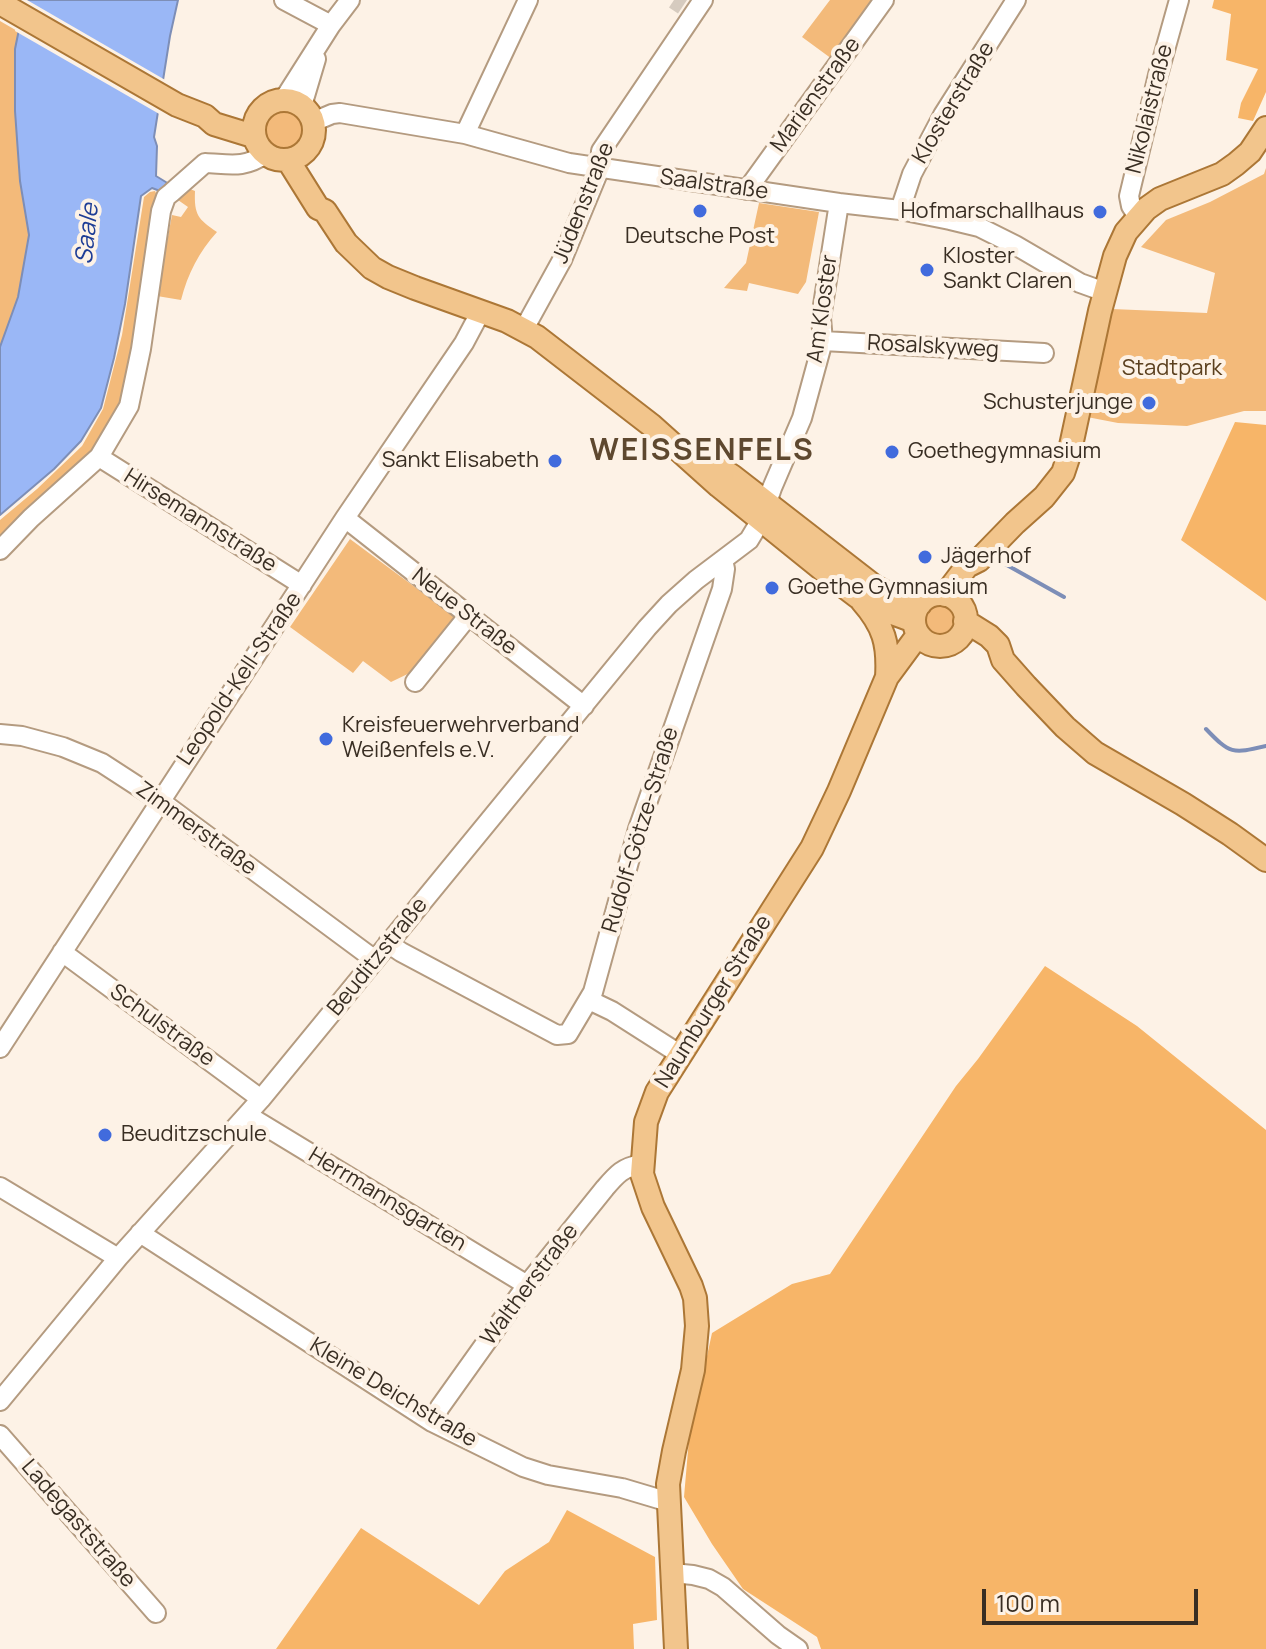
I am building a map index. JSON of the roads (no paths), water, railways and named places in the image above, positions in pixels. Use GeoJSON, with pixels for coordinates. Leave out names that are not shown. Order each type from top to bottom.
{"type":"FeatureCollection","features":[{"type":"Feature","properties":{"kind":"main road"},"geometry":{"type":"LineString","coordinates":[[0,3],[177,105],[205,116],[215,113],[258,135],[276,160],[297,155],[313,137],[300,109],[268,104],[258,135]]}},
{"type":"Feature","properties":{"kind":"main road"},"geometry":{"type":"LineString","coordinates":[[858,597],[921,626],[946,645],[979,560],[1044,497],[1063,473],[1105,292],[1118,247],[1126,232],[1138,217],[1160,199],[1229,169],[1250,152],[1266,128]]}},
{"type":"Feature","properties":{"kind":"main road"},"geometry":{"type":"LineString","coordinates":[[297,155],[318,208],[325,211],[346,243],[372,268],[537,337],[651,425],[711,479],[875,587],[902,601],[921,626]]}},
{"type":"Feature","properties":{"kind":"main road"},"geometry":{"type":"LineString","coordinates":[[764,512],[858,597],[881,626],[888,650],[887,677]]}},
{"type":"Feature","properties":{"kind":"main road"},"geometry":{"type":"LineString","coordinates":[[877,699],[900,674],[932,596],[957,615],[974,644],[1003,660],[1047,709],[1095,753],[1195,811],[1266,860]]}},
{"type":"Feature","properties":{"kind":"main road","name":"Naumburger Straße"},"geometry":{"type":"LineString","coordinates":[[676,1649],[669,1502],[671,1466],[693,1370],[696,1311],[687,1273],[647,1193],[642,1174],[646,1122],[657,1092],[817,838],[887,677],[921,626]]}},
{"type":"Feature","properties":{"kind":"street"},"geometry":{"type":"LineString","coordinates":[[284,0],[331,25]]}},
{"type":"Feature","properties":{"kind":"street"},"geometry":{"type":"LineString","coordinates":[[300,109],[318,47],[350,0]]}},
{"type":"Feature","properties":{"kind":"street"},"geometry":{"type":"LineString","coordinates":[[465,134],[528,0]]}},
{"type":"Feature","properties":{"kind":"street","name":"Marienstraße"},"geometry":{"type":"LineString","coordinates":[[747,190],[884,0]]}},
{"type":"Feature","properties":{"kind":"street","name":"Klosterstraße"},"geometry":{"type":"LineString","coordinates":[[900,210],[912,174],[943,115],[1016,0]]}},
{"type":"Feature","properties":{"kind":"street","name":"Nikolaistraße"},"geometry":{"type":"LineString","coordinates":[[1138,217],[1129,196],[1179,0]]}},
{"type":"Feature","properties":{"kind":"street","name":"Jüdenstraße"},"geometry":{"type":"LineString","coordinates":[[524,329],[562,260],[600,168],[601,151],[693,6]]}},
{"type":"Feature","properties":{"kind":"street","name":"Saalstraße"},"geometry":{"type":"LineString","coordinates":[[300,109],[465,134],[569,163],[900,210],[979,227],[1080,283],[1105,292]]}},
{"type":"Feature","properties":{"kind":"street"},"geometry":{"type":"LineString","coordinates":[[0,550],[99,457],[129,406],[141,349],[161,211],[166,197],[205,163],[241,165],[253,162],[258,135]]}},
{"type":"Feature","properties":{"kind":"street","name":"Am Kloster"},"geometry":{"type":"LineString","coordinates":[[764,512],[802,418],[828,341],[821,318],[839,203]]}},
{"type":"Feature","properties":{"kind":"street","name":"Leopold-Kell-Straße"},"geometry":{"type":"LineString","coordinates":[[0,1048],[159,800],[464,343],[481,311]]}},
{"type":"Feature","properties":{"kind":"street","name":"Rosalskyweg"},"geometry":{"type":"LineString","coordinates":[[828,341],[1044,353]]}},
{"type":"Feature","properties":{"kind":"street","name":"Hirsemannstraße"},"geometry":{"type":"LineString","coordinates":[[99,457],[302,585]]}},
{"type":"Feature","properties":{"kind":"street","name":"Beuditzstraße"},"geometry":{"type":"LineString","coordinates":[[0,1401],[118,1258],[261,1099],[647,628],[669,604],[749,540],[764,512]]}},
{"type":"Feature","properties":{"kind":"street","name":"Neue Straße"},"geometry":{"type":"LineString","coordinates":[[345,518],[584,706]]}},
{"type":"Feature","properties":{"kind":"street","name":"Rudolf-Götze-Straße"},"geometry":{"type":"LineString","coordinates":[[589,1000],[638,829],[722,589],[723,560]]}},
{"type":"Feature","properties":{"kind":"street"},"geometry":{"type":"LineString","coordinates":[[415,682],[469,615]]}},
{"type":"Feature","properties":{"kind":"street","name":"Zimmerstraße"},"geometry":{"type":"LineString","coordinates":[[0,734],[22,736],[63,747],[102,763],[159,800],[375,960]]}},
{"type":"Feature","properties":{"kind":"street"},"geometry":{"type":"LineString","coordinates":[[388,943],[557,1035],[568,1034],[589,1000],[681,1055]]}},
{"type":"Feature","properties":{"kind":"street","name":"Schulstraße"},"geometry":{"type":"LineString","coordinates":[[62,952],[261,1099]]}},
{"type":"Feature","properties":{"kind":"street","name":"Herrmannsgarten"},"geometry":{"type":"LineString","coordinates":[[247,1115],[527,1285]]}},
{"type":"Feature","properties":{"kind":"street","name":"Waltherstraße"},"geometry":{"type":"LineString","coordinates":[[432,1422],[527,1285],[613,1179],[628,1166],[642,1164]]}},
{"type":"Feature","properties":{"kind":"street"},"geometry":{"type":"LineString","coordinates":[[0,1187],[118,1258]]}},
{"type":"Feature","properties":{"kind":"street","name":"Kleine Deichstraße"},"geometry":{"type":"LineString","coordinates":[[140,1233],[432,1422],[523,1467],[548,1475],[622,1488],[669,1502]]}},
{"type":"Feature","properties":{"kind":"street","name":"Ladegaststraße"},"geometry":{"type":"LineString","coordinates":[[0,1435],[156,1613]]}},
{"type":"Feature","properties":{"kind":"street"},"geometry":{"type":"LineString","coordinates":[[672,1573],[693,1575],[716,1583],[798,1649]]}},
{"type":"Feature","properties":{"kind":"water","name":"Saale"},"geometry":{"type":"Polygon","coordinates":[[[25,0],[178,0],[154,137],[157,146],[156,176],[169,184],[160,191],[152,188],[141,196],[125,304],[101,408],[81,441],[54,469],[0,515],[0,347],[18,297],[29,235],[20,181],[15,111],[15,49],[25,0]]]}},
{"type":"Feature","properties":{"kind":"waterway"},"geometry":{"type":"LineString","coordinates":[[1005,564],[1064,597]]}},
{"type":"Feature","properties":{"kind":"waterway"},"geometry":{"type":"LineString","coordinates":[[1206,729],[1232,750],[1266,746]]}},
{"type":"Feature","properties":{"kind":"tunnel"},"geometry":{"type":"LineString","coordinates":[[674,0],[683,6]]}},
{"type":"Feature","properties":{"kind":"place","name":"Deutsche Post"},"geometry":{"type":"Point","coordinates":[700,211]}},
{"type":"Feature","properties":{"kind":"place","name":"Hofmarschallhaus"},"geometry":{"type":"Point","coordinates":[1100,212]}},
{"type":"Feature","properties":{"kind":"place","name":"Kloster Sankt Claren"},"geometry":{"type":"Point","coordinates":[927,270]}},
{"type":"Feature","properties":{"kind":"place","name":"Schusterjunge"},"geometry":{"type":"Point","coordinates":[1149,403]}},
{"type":"Feature","properties":{"kind":"place","name":"Goethegymnasium"},"geometry":{"type":"Point","coordinates":[892,452]}},
{"type":"Feature","properties":{"kind":"place","name":"Sankt Elisabeth"},"geometry":{"type":"Point","coordinates":[555,461]}},
{"type":"Feature","properties":{"kind":"place","name":"Jägerhof"},"geometry":{"type":"Point","coordinates":[925,557]}},
{"type":"Feature","properties":{"kind":"place","name":"Goethe Gymnasium"},"geometry":{"type":"Point","coordinates":[772,588]}},
{"type":"Feature","properties":{"kind":"place","name":"Kreisfeuerwehrverband Weißenfels e.V."},"geometry":{"type":"Point","coordinates":[326,739]}},
{"type":"Feature","properties":{"kind":"place","name":"Beuditzschule"},"geometry":{"type":"Point","coordinates":[105,1135]}},
{"type":"Feature","properties":{"kind":"district","name":"WEISSENFELS"},"geometry":{"type":"Point","coordinates":[702,452]}},
{"type":"Feature","properties":{"kind":"park label","name":"Stadtpark"},"geometry":{"type":"Point","coordinates":[1172,369]}}]}
